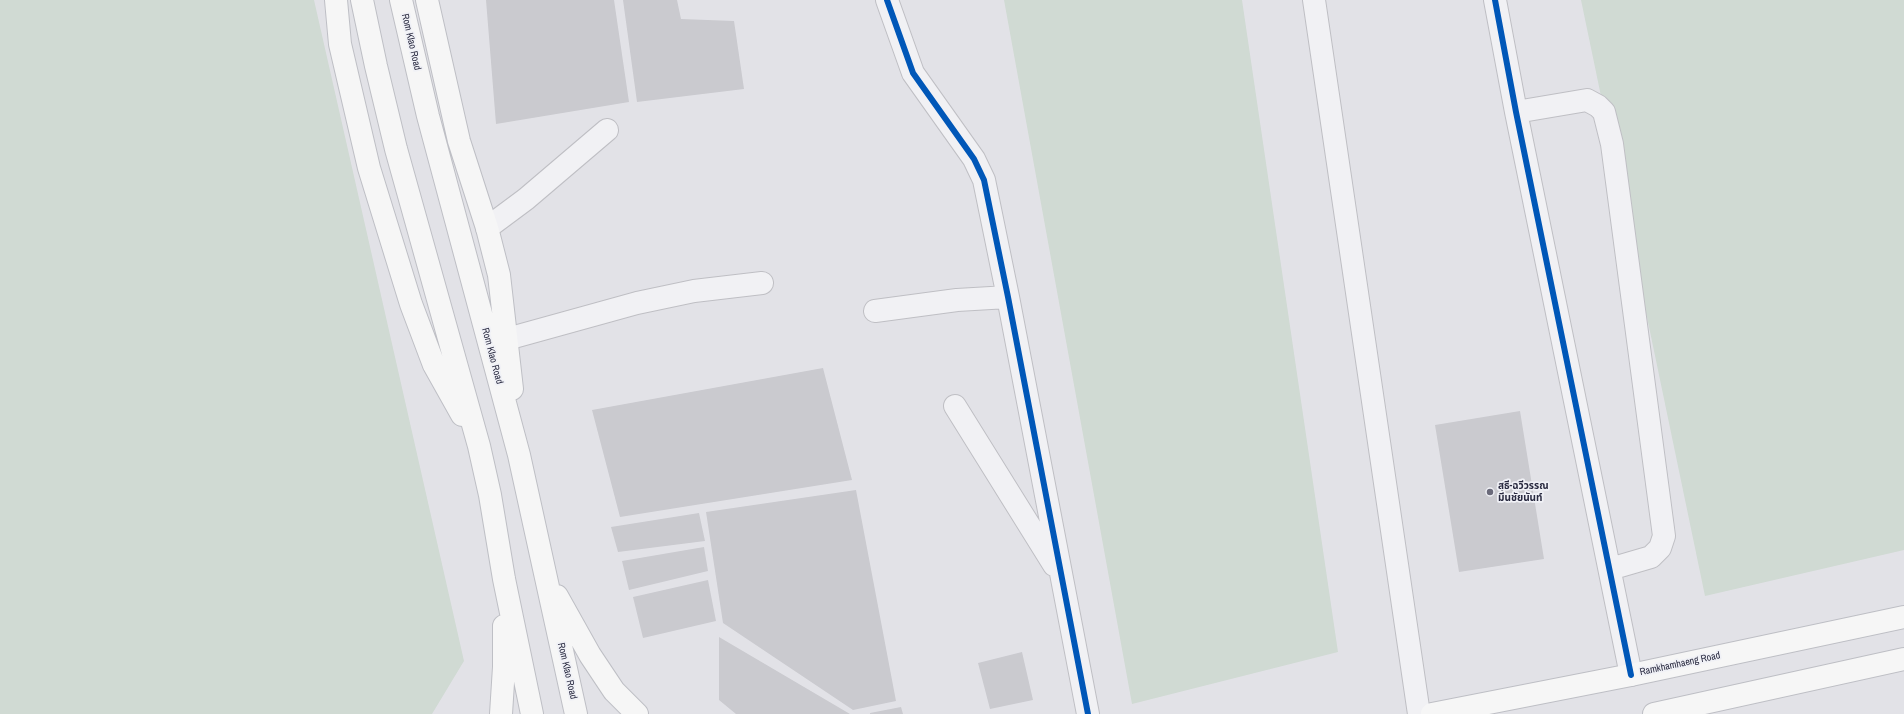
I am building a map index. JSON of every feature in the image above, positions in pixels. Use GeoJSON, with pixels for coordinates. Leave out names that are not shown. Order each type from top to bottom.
{"type":"FeatureCollection","features":[{"type":"Feature","properties":{"kind":"main road"},"geometry":{"type":"LineString","coordinates":[[336,0],[340,44],[370,168],[411,304],[434,365],[479,446]]}},
{"type":"Feature","properties":{"kind":"main road"},"geometry":{"type":"LineString","coordinates":[[362,0],[396,149],[479,446],[490,495],[504,579],[532,714]]}},
{"type":"Feature","properties":{"kind":"main road","name":"Rom Klao Road"},"geometry":{"type":"LineString","coordinates":[[401,0],[428,116],[518,455],[576,714]]}},
{"type":"Feature","properties":{"kind":"main road"},"geometry":{"type":"LineString","coordinates":[[427,0],[460,140],[487,228],[499,275],[507,339],[518,455]]}},
{"type":"Feature","properties":{"kind":"main road"},"geometry":{"type":"LineString","coordinates":[[545,574],[590,655],[614,691],[637,714]]}},
{"type":"Feature","properties":{"kind":"main road"},"geometry":{"type":"LineString","coordinates":[[501,714],[504,667],[504,579]]}},
{"type":"Feature","properties":{"kind":"main road","name":"Ramkhamhaeng Road"},"geometry":{"type":"LineString","coordinates":[[1432,714],[1631,675],[1904,617]]}},
{"type":"Feature","properties":{"kind":"main road"},"geometry":{"type":"LineString","coordinates":[[1654,714],[1904,659]]}},
{"type":"Feature","properties":{"kind":"street"},"geometry":{"type":"LineString","coordinates":[[887,0],[913,73],[974,159],[984,180],[1088,714]]}},
{"type":"Feature","properties":{"kind":"street"},"geometry":{"type":"LineString","coordinates":[[1314,0],[1419,714]]}},
{"type":"Feature","properties":{"kind":"street"},"geometry":{"type":"LineString","coordinates":[[1495,0],[1516,112],[1631,675]]}},
{"type":"Feature","properties":{"kind":"street"},"geometry":{"type":"LineString","coordinates":[[1516,112],[1587,100],[1598,106],[1604,112],[1612,144],[1664,536],[1660,548],[1651,557],[1610,569]]}},
{"type":"Feature","properties":{"kind":"street"},"geometry":{"type":"LineString","coordinates":[[487,228],[526,199],[607,130]]}},
{"type":"Feature","properties":{"kind":"street"},"geometry":{"type":"LineString","coordinates":[[507,339],[637,303],[694,291],[762,283]]}},
{"type":"Feature","properties":{"kind":"street"},"geometry":{"type":"LineString","coordinates":[[875,311],[957,300],[1008,297]]}},
{"type":"Feature","properties":{"kind":"street"},"geometry":{"type":"LineString","coordinates":[[955,406],[1061,576]]}},
{"type":"Feature","properties":{"kind":"shaded area"},"geometry":{"type":"Polygon","coordinates":[[[0,0],[314,0],[464,661],[432,714],[0,714],[0,0]]]}},
{"type":"Feature","properties":{"kind":"shaded area"},"geometry":{"type":"Polygon","coordinates":[[[1004,0],[1242,0],[1338,652],[1132,704],[1004,0]]]}},
{"type":"Feature","properties":{"kind":"shaded area"},"geometry":{"type":"Polygon","coordinates":[[[1581,0],[1904,0],[1904,550],[1705,596],[1581,0]]]}},
{"type":"Feature","properties":{"kind":"building"},"geometry":{"type":"Polygon","coordinates":[[[486,0],[614,0],[629,102],[496,124],[486,0]]]}},
{"type":"Feature","properties":{"kind":"building"},"geometry":{"type":"Polygon","coordinates":[[[623,0],[677,0],[681,19],[734,21],[744,89],[637,102],[623,0]]]}},
{"type":"Feature","properties":{"kind":"building"},"geometry":{"type":"Polygon","coordinates":[[[823,368],[852,480],[620,517],[592,410],[823,368]]]}},
{"type":"Feature","properties":{"kind":"building","name":"สุธี-ฉวีวรรณ มีนชัยนันท์"},"geometry":{"type":"Polygon","coordinates":[[[1520,411],[1544,559],[1459,572],[1435,425],[1520,411]]]}},
{"type":"Feature","properties":{"kind":"building"},"geometry":{"type":"Polygon","coordinates":[[[856,490],[896,701],[853,710],[723,623],[706,512],[856,490]]]}},
{"type":"Feature","properties":{"kind":"building"},"geometry":{"type":"Polygon","coordinates":[[[699,513],[705,541],[618,552],[611,527],[699,513]]]}},
{"type":"Feature","properties":{"kind":"building"},"geometry":{"type":"Polygon","coordinates":[[[704,547],[708,571],[629,590],[622,561],[704,547]]]}},
{"type":"Feature","properties":{"kind":"building"},"geometry":{"type":"Polygon","coordinates":[[[708,580],[716,621],[643,638],[633,597],[708,580]]]}},
{"type":"Feature","properties":{"kind":"building"},"geometry":{"type":"Polygon","coordinates":[[[719,637],[850,714],[736,714],[719,700],[719,637]]]}},
{"type":"Feature","properties":{"kind":"building"},"geometry":{"type":"Polygon","coordinates":[[[1022,652],[1033,700],[990,709],[978,663],[1022,652]]]}},
{"type":"Feature","properties":{"kind":"building"},"geometry":{"type":"Polygon","coordinates":[[[901,707],[903,714],[870,714],[870,713],[901,707]]]}},
{"type":"Feature","properties":{"kind":"cycle path"},"geometry":{"type":"LineString","coordinates":[[887,0],[913,73],[974,159],[984,180],[1088,714]]}},
{"type":"Feature","properties":{"kind":"cycle path"},"geometry":{"type":"LineString","coordinates":[[1495,0],[1516,112],[1631,675]]}},
{"type":"Feature","properties":{"kind":"place","name":"สุธี-ฉวีวรรณ มีนชัยนันท์"},"geometry":{"type":"Point","coordinates":[1490,492]}}]}
